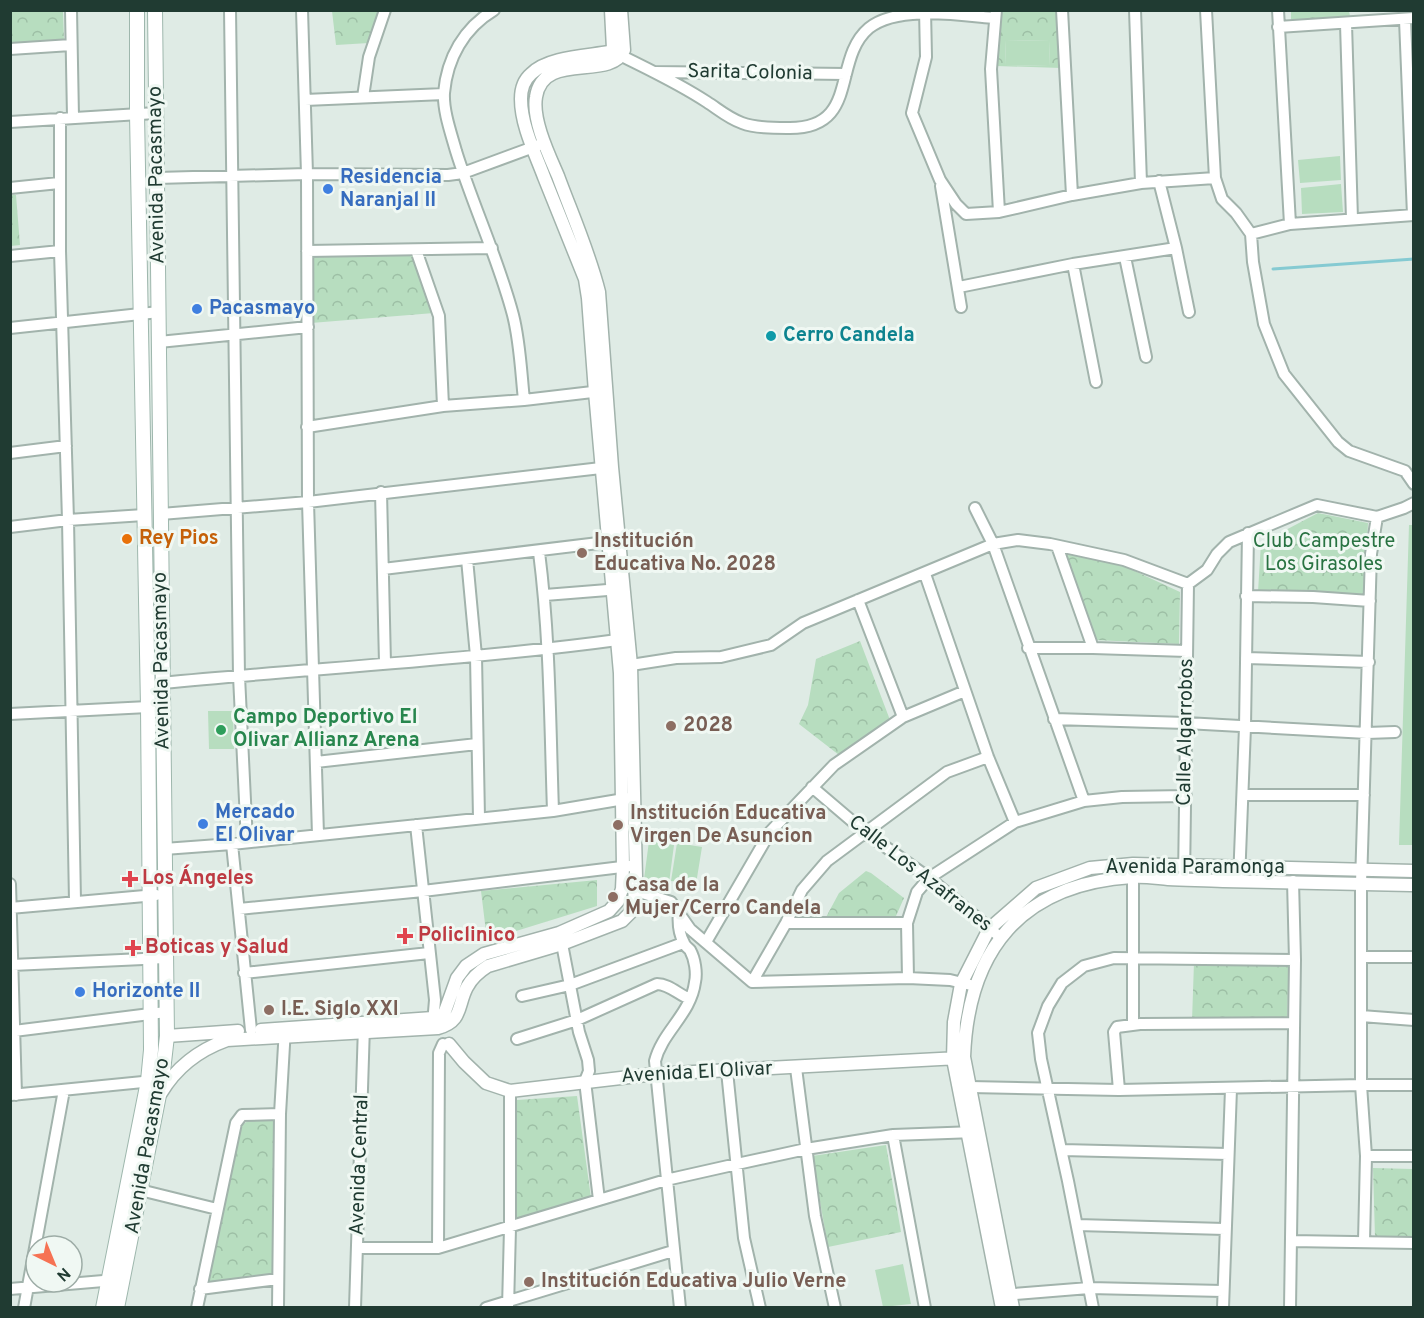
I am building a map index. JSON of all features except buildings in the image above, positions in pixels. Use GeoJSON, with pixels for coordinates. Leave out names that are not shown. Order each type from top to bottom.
{"type":"FeatureCollection","features":[{"type":"Feature","properties":{"kind":"main road","name":"Avenida Pacasmayo"},"geometry":{"type":"LineString","coordinates":[[103,1308],[116,1280],[141,1190],[159,1098],[152,1050],[151,1014],[136,10]]}},
{"type":"Feature","properties":{"kind":"main road","name":"Avenida Pacasmayo"},"geometry":{"type":"LineString","coordinates":[[117,1308],[116,1280],[155,1081],[167,1036],[155,10]]}},
{"type":"Feature","properties":{"kind":"street"},"geometry":{"type":"LineString","coordinates":[[71,10],[73,117]]}},
{"type":"Feature","properties":{"kind":"street"},"geometry":{"type":"LineString","coordinates":[[230,10],[238,676],[247,842]]}},
{"type":"Feature","properties":{"kind":"street"},"geometry":{"type":"LineString","coordinates":[[302,10],[308,327],[308,502],[318,835]]}},
{"type":"Feature","properties":{"kind":"street"},"geometry":{"type":"LineString","coordinates":[[363,97],[375,33],[385,10]]}},
{"type":"Feature","properties":{"kind":"street"},"geometry":{"type":"LineString","coordinates":[[494,10],[474,24],[462,39],[453,57],[444,94],[451,134],[463,173],[492,248],[513,316],[525,400]]}},
{"type":"Feature","properties":{"kind":"street"},"geometry":{"type":"LineString","coordinates":[[611,10],[613,49],[609,52],[549,63],[537,69],[526,80],[521,92],[521,100],[522,111],[592,266],[599,292],[602,468],[613,542]]}},
{"type":"Feature","properties":{"kind":"street"},"geometry":{"type":"LineString","coordinates":[[539,146],[535,100],[540,82],[553,73],[614,62],[622,56],[624,50],[621,10]]}},
{"type":"Feature","properties":{"kind":"street"},"geometry":{"type":"LineString","coordinates":[[1062,10],[1072,195]]}},
{"type":"Feature","properties":{"kind":"street"},"geometry":{"type":"LineString","coordinates":[[1135,10],[1141,183]]}},
{"type":"Feature","properties":{"kind":"street"},"geometry":{"type":"LineString","coordinates":[[1206,10],[1215,178],[1222,199],[1236,213],[1251,234],[1253,262],[1264,324],[1284,374],[1338,442],[1349,451],[1405,471],[1413,484]]}},
{"type":"Feature","properties":{"kind":"street"},"geometry":{"type":"LineString","coordinates":[[1278,10],[1290,224]]}},
{"type":"Feature","properties":{"kind":"street"},"geometry":{"type":"LineString","coordinates":[[622,56],[655,72],[743,124],[810,127],[821,122],[832,110],[841,94],[856,45],[869,28],[881,21],[925,11],[995,14],[991,69],[999,212]]}},
{"type":"Feature","properties":{"kind":"street"},"geometry":{"type":"LineString","coordinates":[[925,11],[927,57],[912,113],[940,180],[956,204],[966,214],[999,212],[1072,195],[1141,183],[1215,178]]}},
{"type":"Feature","properties":{"kind":"street"},"geometry":{"type":"LineString","coordinates":[[1251,234],[1290,224],[1413,215],[1409,19],[1278,27]]}},
{"type":"Feature","properties":{"kind":"street"},"geometry":{"type":"LineString","coordinates":[[1346,24],[1352,219]]}},
{"type":"Feature","properties":{"kind":"street"},"geometry":{"type":"LineString","coordinates":[[10,49],[71,45]]}},
{"type":"Feature","properties":{"kind":"street","name":"Sarita Colonia"},"geometry":{"type":"LineString","coordinates":[[655,72],[846,74]]}},
{"type":"Feature","properties":{"kind":"street"},"geometry":{"type":"LineString","coordinates":[[305,100],[444,94]]}},
{"type":"Feature","properties":{"kind":"street"},"geometry":{"type":"LineString","coordinates":[[10,122],[156,113]]}},
{"type":"Feature","properties":{"kind":"street"},"geometry":{"type":"LineString","coordinates":[[60,118],[60,251],[75,901]]}},
{"type":"Feature","properties":{"kind":"street"},"geometry":{"type":"LineString","coordinates":[[157,178],[306,174],[448,175],[463,173],[539,146]]}},
{"type":"Feature","properties":{"kind":"street"},"geometry":{"type":"LineString","coordinates":[[940,180],[961,307]]}},
{"type":"Feature","properties":{"kind":"street"},"geometry":{"type":"LineString","coordinates":[[1159,181],[1189,312]]}},
{"type":"Feature","properties":{"kind":"street"},"geometry":{"type":"LineString","coordinates":[[10,188],[59,183]]}},
{"type":"Feature","properties":{"kind":"street"},"geometry":{"type":"LineString","coordinates":[[307,251],[492,248]]}},
{"type":"Feature","properties":{"kind":"street"},"geometry":{"type":"LineString","coordinates":[[959,287],[1072,264],[1176,248]]}},
{"type":"Feature","properties":{"kind":"street"},"geometry":{"type":"LineString","coordinates":[[417,250],[439,316],[443,406]]}},
{"type":"Feature","properties":{"kind":"street"},"geometry":{"type":"LineString","coordinates":[[10,256],[60,251]]}},
{"type":"Feature","properties":{"kind":"street"},"geometry":{"type":"LineString","coordinates":[[1125,257],[1146,357]]}},
{"type":"Feature","properties":{"kind":"street"},"geometry":{"type":"LineString","coordinates":[[1072,264],[1096,382]]}},
{"type":"Feature","properties":{"kind":"street"},"geometry":{"type":"LineString","coordinates":[[10,328],[159,312]]}},
{"type":"Feature","properties":{"kind":"street"},"geometry":{"type":"LineString","coordinates":[[159,342],[308,327]]}},
{"type":"Feature","properties":{"kind":"street"},"geometry":{"type":"LineString","coordinates":[[307,427],[443,406],[525,400],[600,391]]}},
{"type":"Feature","properties":{"kind":"street"},"geometry":{"type":"LineString","coordinates":[[600,391],[622,639],[620,673],[628,799]]}},
{"type":"Feature","properties":{"kind":"street"},"geometry":{"type":"LineString","coordinates":[[10,453],[66,446]]}},
{"type":"Feature","properties":{"kind":"street"},"geometry":{"type":"LineString","coordinates":[[161,514],[308,502],[602,468]]}},
{"type":"Feature","properties":{"kind":"street"},"geometry":{"type":"LineString","coordinates":[[381,492],[385,663]]}},
{"type":"Feature","properties":{"kind":"street"},"geometry":{"type":"LineString","coordinates":[[631,665],[676,658],[722,657],[771,645],[803,623],[993,544],[1018,540],[1058,546],[1124,560],[1188,584],[1208,570],[1217,554],[1229,542],[1317,505],[1377,517],[1413,503]]}},
{"type":"Feature","properties":{"kind":"street"},"geometry":{"type":"LineString","coordinates":[[975,508],[993,544],[1053,719],[1084,801]]}},
{"type":"Feature","properties":{"kind":"street"},"geometry":{"type":"LineString","coordinates":[[10,527],[144,515]]}},
{"type":"Feature","properties":{"kind":"street"},"geometry":{"type":"LineString","coordinates":[[1364,1241],[1366,1156],[1361,1084],[1361,884],[1371,554],[1377,517]]}},
{"type":"Feature","properties":{"kind":"street"},"geometry":{"type":"LineString","coordinates":[[1239,881],[1245,727],[1248,533]]}},
{"type":"Feature","properties":{"kind":"street"},"geometry":{"type":"LineString","coordinates":[[383,569],[613,542]]}},
{"type":"Feature","properties":{"kind":"street"},"geometry":{"type":"LineString","coordinates":[[1058,546],[1093,648]]}},
{"type":"Feature","properties":{"kind":"street"},"geometry":{"type":"LineString","coordinates":[[539,552],[545,595],[548,650],[553,811]]}},
{"type":"Feature","properties":{"kind":"street"},"geometry":{"type":"LineString","coordinates":[[467,559],[476,657],[479,818]]}},
{"type":"Feature","properties":{"kind":"street"},"geometry":{"type":"LineString","coordinates":[[925,574],[988,757],[1015,822]]}},
{"type":"Feature","properties":{"kind":"street","name":"Calle Algarrobos"},"geometry":{"type":"LineString","coordinates":[[1184,880],[1188,584]]}},
{"type":"Feature","properties":{"kind":"street"},"geometry":{"type":"LineString","coordinates":[[545,595],[617,589]]}},
{"type":"Feature","properties":{"kind":"street"},"geometry":{"type":"LineString","coordinates":[[1246,596],[1370,601]]}},
{"type":"Feature","properties":{"kind":"street"},"geometry":{"type":"LineString","coordinates":[[858,600],[903,717]]}},
{"type":"Feature","properties":{"kind":"street"},"geometry":{"type":"LineString","coordinates":[[162,683],[476,657],[548,650],[622,639]]}},
{"type":"Feature","properties":{"kind":"street"},"geometry":{"type":"LineString","coordinates":[[159,1098],[168,1081],[182,1065],[195,1054],[227,1040],[284,1032],[364,1027],[443,1030],[456,1017],[467,987],[478,972],[488,966],[562,944],[622,921],[630,913],[636,891],[629,866],[631,665],[622,639]]}},
{"type":"Feature","properties":{"kind":"street"},"geometry":{"type":"LineString","coordinates":[[1028,648],[1187,651]]}},
{"type":"Feature","properties":{"kind":"street"},"geometry":{"type":"LineString","coordinates":[[1246,658],[1368,662]]}},
{"type":"Feature","properties":{"kind":"street"},"geometry":{"type":"LineString","coordinates":[[706,942],[770,832],[834,765],[903,717],[965,691]]}},
{"type":"Feature","properties":{"kind":"street"},"geometry":{"type":"LineString","coordinates":[[10,714],[148,707]]}},
{"type":"Feature","properties":{"kind":"street"},"geometry":{"type":"LineString","coordinates":[[1053,719],[1186,723],[1367,734],[1395,732]]}},
{"type":"Feature","properties":{"kind":"street"},"geometry":{"type":"LineString","coordinates":[[316,762],[477,744]]}},
{"type":"Feature","properties":{"kind":"street"},"geometry":{"type":"LineString","coordinates":[[752,982],[802,890],[826,861],[947,772],[988,757]]}},
{"type":"Feature","properties":{"kind":"street","name":"Calle Los Azafranes"},"geometry":{"type":"LineString","coordinates":[[812,787],[866,833],[929,878],[1000,937]]}},
{"type":"Feature","properties":{"kind":"street"},"geometry":{"type":"LineString","coordinates":[[1243,795],[1364,795]]}},
{"type":"Feature","properties":{"kind":"street"},"geometry":{"type":"LineString","coordinates":[[908,978],[907,923],[917,892],[929,878],[1015,822],[1084,801],[1122,797],[1186,796]]}},
{"type":"Feature","properties":{"kind":"street"},"geometry":{"type":"LineString","coordinates":[[164,849],[553,811],[628,799]]}},
{"type":"Feature","properties":{"kind":"street"},"geometry":{"type":"LineString","coordinates":[[416,825],[435,1000],[443,1030]]}},
{"type":"Feature","properties":{"kind":"street"},"geometry":{"type":"LineString","coordinates":[[232,844],[251,1030]]}},
{"type":"Feature","properties":{"kind":"street","name":"Avenida Paramonga"},"geometry":{"type":"LineString","coordinates":[[1013,1308],[1004,1299],[954,1022],[961,984],[989,929],[1036,888],[1090,868],[1132,864],[1413,871]]}},
{"type":"Feature","properties":{"kind":"street"},"geometry":{"type":"LineString","coordinates":[[239,909],[423,891],[629,866]]}},
{"type":"Feature","properties":{"kind":"street"},"geometry":{"type":"LineString","coordinates":[[438,1248],[439,1053],[458,978],[466,966],[484,954],[559,933],[609,911],[618,901],[629,866]]}},
{"type":"Feature","properties":{"kind":"street"},"geometry":{"type":"LineString","coordinates":[[1133,877],[1133,1024]]}},
{"type":"Feature","properties":{"kind":"street","name":"Avenida Paramonga"},"geometry":{"type":"LineString","coordinates":[[974,1133],[970,1087],[959,1058],[975,986],[1000,937],[1038,902],[1084,884],[1133,877],[1413,885]]}},
{"type":"Feature","properties":{"kind":"street"},"geometry":{"type":"LineString","coordinates":[[1290,1308],[1295,960],[1293,881]]}},
{"type":"Feature","properties":{"kind":"street"},"geometry":{"type":"LineString","coordinates":[[10,884],[14,1031],[13,1095],[155,1081]]}},
{"type":"Feature","properties":{"kind":"street"},"geometry":{"type":"LineString","coordinates":[[636,891],[671,902],[690,929],[752,982],[908,978],[950,980],[975,986]]}},
{"type":"Feature","properties":{"kind":"street"},"geometry":{"type":"LineString","coordinates":[[11,908],[165,894]]}},
{"type":"Feature","properties":{"kind":"street"},"geometry":{"type":"LineString","coordinates":[[679,911],[678,921],[683,943],[691,952],[696,982],[686,1011],[658,1048],[655,1074],[680,1308]]}},
{"type":"Feature","properties":{"kind":"street"},"geometry":{"type":"LineString","coordinates":[[786,923],[907,923]]}},
{"type":"Feature","properties":{"kind":"street"},"geometry":{"type":"LineString","coordinates":[[522,996],[570,985],[683,943]]}},
{"type":"Feature","properties":{"kind":"street"},"geometry":{"type":"LineString","coordinates":[[562,944],[577,1020],[588,1060],[589,1071],[585,1081],[599,1200]]}},
{"type":"Feature","properties":{"kind":"street"},"geometry":{"type":"LineString","coordinates":[[244,973],[429,953]]}},
{"type":"Feature","properties":{"kind":"street"},"geometry":{"type":"LineString","coordinates":[[1361,957],[1413,957]]}},
{"type":"Feature","properties":{"kind":"street"},"geometry":{"type":"LineString","coordinates":[[12,965],[165,958]]}},
{"type":"Feature","properties":{"kind":"street"},"geometry":{"type":"LineString","coordinates":[[1093,1308],[1062,1150],[1041,1059],[1038,1033],[1048,1006],[1062,983],[1083,966],[1114,958],[1295,960]]}},
{"type":"Feature","properties":{"kind":"street"},"geometry":{"type":"LineString","coordinates":[[517,1039],[577,1020],[657,984],[664,984],[690,999]]}},
{"type":"Feature","properties":{"kind":"street"},"geometry":{"type":"LineString","coordinates":[[14,1031],[166,1012]]}},
{"type":"Feature","properties":{"kind":"street"},"geometry":{"type":"LineString","coordinates":[[1361,1016],[1413,1020]]}},
{"type":"Feature","properties":{"kind":"street"},"geometry":{"type":"LineString","coordinates":[[1119,1090],[1114,1032],[1117,1027],[1133,1024],[1293,1023]]}},
{"type":"Feature","properties":{"kind":"street","name":"Avenida Central"},"geometry":{"type":"LineString","coordinates":[[355,1308],[364,1027]]}},
{"type":"Feature","properties":{"kind":"street"},"geometry":{"type":"LineString","coordinates":[[167,1036],[251,1030],[284,1032]]}},
{"type":"Feature","properties":{"kind":"street","name":"Avenida El Olivar"},"geometry":{"type":"LineString","coordinates":[[443,1030],[464,1062],[486,1083],[510,1091],[655,1074],[959,1058]]}},
{"type":"Feature","properties":{"kind":"street"},"geometry":{"type":"LineString","coordinates":[[278,1308],[280,1114],[284,1032]]}},
{"type":"Feature","properties":{"kind":"street"},"geometry":{"type":"LineString","coordinates":[[796,1068],[816,1216],[835,1308]]}},
{"type":"Feature","properties":{"kind":"street"},"geometry":{"type":"LineString","coordinates":[[727,1071],[744,1238],[760,1308]]}},
{"type":"Feature","properties":{"kind":"street"},"geometry":{"type":"LineString","coordinates":[[970,1087],[1119,1090],[1361,1084],[1413,1085]]}},
{"type":"Feature","properties":{"kind":"street"},"geometry":{"type":"LineString","coordinates":[[1223,1308],[1231,1089]]}},
{"type":"Feature","properties":{"kind":"street"},"geometry":{"type":"LineString","coordinates":[[38,1234],[64,1090]]}},
{"type":"Feature","properties":{"kind":"street"},"geometry":{"type":"LineString","coordinates":[[508,1304],[510,1091]]}},
{"type":"Feature","properties":{"kind":"street"},"geometry":{"type":"LineString","coordinates":[[196,1308],[236,1123],[242,1115],[280,1114]]}},
{"type":"Feature","properties":{"kind":"street"},"geometry":{"type":"LineString","coordinates":[[357,1248],[438,1248],[666,1180],[806,1149],[893,1135],[974,1133]]}},
{"type":"Feature","properties":{"kind":"street"},"geometry":{"type":"LineString","coordinates":[[893,1135],[925,1308]]}},
{"type":"Feature","properties":{"kind":"street"},"geometry":{"type":"LineString","coordinates":[[1062,1150],[1228,1154]]}},
{"type":"Feature","properties":{"kind":"street"},"geometry":{"type":"LineString","coordinates":[[1366,1156],[1413,1156]]}},
{"type":"Feature","properties":{"kind":"street"},"geometry":{"type":"LineString","coordinates":[[141,1190],[217,1209]]}},
{"type":"Feature","properties":{"kind":"street"},"geometry":{"type":"LineString","coordinates":[[1077,1225],[1225,1229]]}},
{"type":"Feature","properties":{"kind":"street"},"geometry":{"type":"LineString","coordinates":[[1291,1241],[1413,1243]]}},
{"type":"Feature","properties":{"kind":"street"},"geometry":{"type":"LineString","coordinates":[[486,1308],[508,1304],[673,1251]]}},
{"type":"Feature","properties":{"kind":"street"},"geometry":{"type":"LineString","coordinates":[[84,1283],[116,1280]]}},
{"type":"Feature","properties":{"kind":"street"},"geometry":{"type":"LineString","coordinates":[[200,1289],[279,1280]]}},
{"type":"Feature","properties":{"kind":"street"},"geometry":{"type":"LineString","coordinates":[[1004,1299],[1089,1288],[1223,1291]]}},
{"type":"Feature","properties":{"kind":"green space"},"geometry":{"type":"Polygon","coordinates":[[[11,11],[63,11],[64,40],[11,44],[11,11]]]}},
{"type":"Feature","properties":{"kind":"green space"},"geometry":{"type":"Polygon","coordinates":[[[332,11],[380,11],[369,43],[336,45],[332,11]]]}},
{"type":"Feature","properties":{"kind":"green space"},"geometry":{"type":"Polygon","coordinates":[[[1001,11],[1058,11],[1061,68],[996,66],[1001,11]],[[1006,40],[1005,65],[1049,66],[1050,41],[1006,40]]]}},
{"type":"Feature","properties":{"kind":"green space"},"geometry":{"type":"Polygon","coordinates":[[[1291,11],[1349,11],[1350,16],[1291,20],[1291,11]]]}},
{"type":"Feature","properties":{"kind":"green space"},"geometry":{"type":"Polygon","coordinates":[[[1006,40],[1050,41],[1049,66],[1005,65],[1006,40]]]}},
{"type":"Feature","properties":{"kind":"green space"},"geometry":{"type":"Polygon","coordinates":[[[1340,156],[1341,180],[1300,183],[1298,160],[1340,156]]]}},
{"type":"Feature","properties":{"kind":"green space"},"geometry":{"type":"Polygon","coordinates":[[[1341,184],[1343,212],[1302,214],[1301,188],[1341,184]]]}},
{"type":"Feature","properties":{"kind":"green space"},"geometry":{"type":"Polygon","coordinates":[[[11,195],[16,195],[20,245],[11,246],[11,195]]]}},
{"type":"Feature","properties":{"kind":"green space"},"geometry":{"type":"Polygon","coordinates":[[[414,254],[434,313],[311,323],[311,255],[414,254]]]}},
{"type":"Feature","properties":{"kind":"green space","name":"Club Campestre Los Girasoles"},"geometry":{"type":"Polygon","coordinates":[[[1318,513],[1368,523],[1364,595],[1312,591],[1258,592],[1261,543],[1318,513]]]}},
{"type":"Feature","properties":{"kind":"green space"},"geometry":{"type":"Polygon","coordinates":[[[1409,525],[1413,525],[1413,845],[1399,845],[1409,525]]]}},
{"type":"Feature","properties":{"kind":"green space"},"geometry":{"type":"Polygon","coordinates":[[[1065,552],[1124,566],[1180,592],[1179,644],[1095,640],[1065,552]]]}},
{"type":"Feature","properties":{"kind":"green space"},"geometry":{"type":"Polygon","coordinates":[[[860,641],[890,720],[839,755],[799,724],[808,705],[816,659],[860,641]]]}},
{"type":"Feature","properties":{"kind":"green space","name":"Campo Deportivo El Olivar Allianz Arena"},"geometry":{"type":"Polygon","coordinates":[[[208,711],[233,711],[234,749],[209,749],[208,711]]]}},
{"type":"Feature","properties":{"kind":"green space"},"geometry":{"type":"Polygon","coordinates":[[[649,841],[674,845],[669,883],[644,879],[649,841]]]}},
{"type":"Feature","properties":{"kind":"green space"},"geometry":{"type":"Polygon","coordinates":[[[677,843],[702,847],[696,884],[671,881],[677,843]]]}},
{"type":"Feature","properties":{"kind":"green space"},"geometry":{"type":"Polygon","coordinates":[[[866,871],[904,898],[896,916],[825,919],[839,893],[866,871]]]}},
{"type":"Feature","properties":{"kind":"green space"},"geometry":{"type":"Polygon","coordinates":[[[597,880],[597,906],[487,940],[481,891],[597,880]]]}},
{"type":"Feature","properties":{"kind":"green space"},"geometry":{"type":"Polygon","coordinates":[[[1194,962],[1289,963],[1287,1019],[1192,1021],[1194,962]]]}},
{"type":"Feature","properties":{"kind":"green space"},"geometry":{"type":"Polygon","coordinates":[[[577,1096],[591,1198],[515,1222],[517,1100],[577,1096]]]}},
{"type":"Feature","properties":{"kind":"green space"},"geometry":{"type":"Polygon","coordinates":[[[275,1120],[273,1275],[208,1282],[240,1126],[248,1121],[275,1120]]]}},
{"type":"Feature","properties":{"kind":"green space"},"geometry":{"type":"Polygon","coordinates":[[[886,1145],[901,1232],[828,1247],[812,1156],[886,1145]]]}},
{"type":"Feature","properties":{"kind":"green space"},"geometry":{"type":"Polygon","coordinates":[[[1373,1168],[1413,1169],[1413,1237],[1375,1237],[1373,1168]]]}},
{"type":"Feature","properties":{"kind":"green space"},"geometry":{"type":"Polygon","coordinates":[[[903,1264],[911,1304],[883,1307],[875,1270],[903,1264]]]}},
{"type":"Feature","properties":{"kind":"waterway"},"geometry":{"type":"LineString","coordinates":[[1273,269],[1414,259]]}},
{"type":"Feature","properties":{"kind":"place","name":"Residencia Naranjal II"},"geometry":{"type":"Point","coordinates":[328,189]}},
{"type":"Feature","properties":{"kind":"place","name":"Pacasmayo"},"geometry":{"type":"Point","coordinates":[197,309]}},
{"type":"Feature","properties":{"kind":"place","name":"Cerro Candela"},"geometry":{"type":"Point","coordinates":[771,336]}},
{"type":"Feature","properties":{"kind":"place","name":"Rey Pios"},"geometry":{"type":"Point","coordinates":[127,539]}},
{"type":"Feature","properties":{"kind":"place","name":"Institución Educativa No. 2028"},"geometry":{"type":"Point","coordinates":[582,553]}},
{"type":"Feature","properties":{"kind":"place","name":"2028"},"geometry":{"type":"Point","coordinates":[671,726]}},
{"type":"Feature","properties":{"kind":"place","name":"Campo Deportivo El Olivar Allianz Arena"},"geometry":{"type":"Point","coordinates":[221,730]}},
{"type":"Feature","properties":{"kind":"place","name":"Mercado El Olivar"},"geometry":{"type":"Point","coordinates":[203,824]}},
{"type":"Feature","properties":{"kind":"place","name":"Institución Educativa Virgen De Asuncion"},"geometry":{"type":"Point","coordinates":[618,825]}},
{"type":"Feature","properties":{"kind":"place","name":"Los Ángeles"},"geometry":{"type":"Point","coordinates":[130,879]}},
{"type":"Feature","properties":{"kind":"place","name":"Casa de la Mujer/Cerro Candela"},"geometry":{"type":"Point","coordinates":[613,897]}},
{"type":"Feature","properties":{"kind":"place","name":"Policlinico"},"geometry":{"type":"Point","coordinates":[405,936]}},
{"type":"Feature","properties":{"kind":"place","name":"Boticas y Salud"},"geometry":{"type":"Point","coordinates":[133,948]}},
{"type":"Feature","properties":{"kind":"place","name":"Horizonte II"},"geometry":{"type":"Point","coordinates":[80,992]}},
{"type":"Feature","properties":{"kind":"place","name":"I.E. Siglo XXI"},"geometry":{"type":"Point","coordinates":[269,1010]}},
{"type":"Feature","properties":{"kind":"place","name":"Institución Educativa Julio Verne"},"geometry":{"type":"Point","coordinates":[529,1282]}}]}
